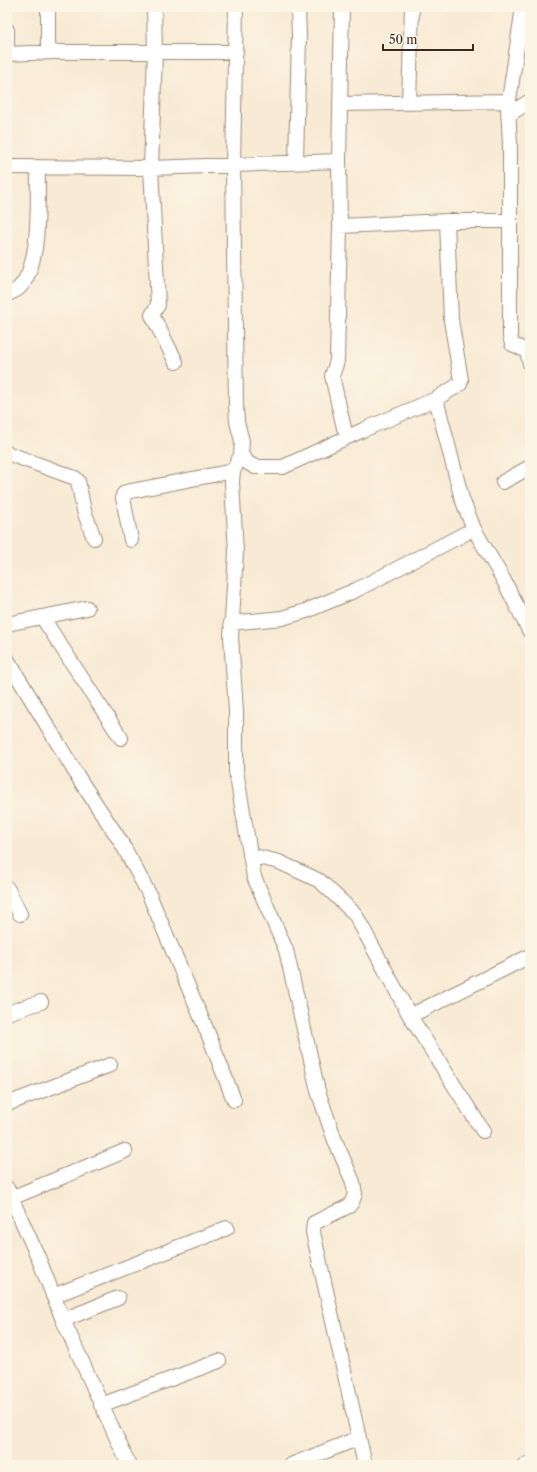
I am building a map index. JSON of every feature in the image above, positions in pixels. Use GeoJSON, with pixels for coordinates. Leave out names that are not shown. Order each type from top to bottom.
{"type":"FeatureCollection","features":[{"type":"Feature","properties":{"kind":"street"},"geometry":{"type":"LineString","coordinates":[[48,7],[48,52]]}},
{"type":"Feature","properties":{"kind":"street"},"geometry":{"type":"LineString","coordinates":[[154,7],[151,168],[158,305],[152,315],[176,362]]}},
{"type":"Feature","properties":{"kind":"street"},"geometry":{"type":"LineString","coordinates":[[236,7],[232,166],[236,406],[237,422],[242,441],[241,455],[233,471],[232,482],[236,552],[231,638],[236,711],[236,771],[254,876],[286,950],[318,1091],[334,1138],[353,1182],[355,1194],[349,1206],[314,1222],[313,1232],[365,1465]]}},
{"type":"Feature","properties":{"kind":"street"},"geometry":{"type":"LineString","coordinates":[[296,162],[299,36],[298,7]]}},
{"type":"Feature","properties":{"kind":"street"},"geometry":{"type":"LineString","coordinates":[[342,7],[337,362],[332,376],[344,428]]}},
{"type":"Feature","properties":{"kind":"street"},"geometry":{"type":"LineString","coordinates":[[409,102],[412,7]]}},
{"type":"Feature","properties":{"kind":"street"},"geometry":{"type":"LineString","coordinates":[[523,7],[509,108],[510,336],[512,344],[529,355]]}},
{"type":"Feature","properties":{"kind":"street"},"geometry":{"type":"LineString","coordinates":[[7,30],[7,54],[48,52],[236,52]]}},
{"type":"Feature","properties":{"kind":"street"},"geometry":{"type":"LineString","coordinates":[[340,104],[409,102],[509,108],[530,101]]}},
{"type":"Feature","properties":{"kind":"street"},"geometry":{"type":"LineString","coordinates":[[7,167],[151,168],[339,161]]}},
{"type":"Feature","properties":{"kind":"street"},"geometry":{"type":"LineString","coordinates":[[7,294],[19,289],[25,281],[32,265],[36,246],[38,167]]}},
{"type":"Feature","properties":{"kind":"street"},"geometry":{"type":"LineString","coordinates":[[340,226],[447,221],[510,221]]}},
{"type":"Feature","properties":{"kind":"street"},"geometry":{"type":"LineString","coordinates":[[241,455],[248,463],[255,467],[283,467],[363,430],[436,399],[460,384],[461,380],[450,320],[447,221]]}},
{"type":"Feature","properties":{"kind":"street"},"geometry":{"type":"LineString","coordinates":[[436,399],[462,499],[472,523],[530,632]]}},
{"type":"Feature","properties":{"kind":"street"},"geometry":{"type":"LineString","coordinates":[[7,453],[75,478],[78,481],[84,511],[94,538]]}},
{"type":"Feature","properties":{"kind":"street"},"geometry":{"type":"LineString","coordinates":[[503,482],[530,467]]}},
{"type":"Feature","properties":{"kind":"street"},"geometry":{"type":"LineString","coordinates":[[132,540],[122,498],[126,492],[233,471]]}},
{"type":"Feature","properties":{"kind":"street"},"geometry":{"type":"LineString","coordinates":[[231,623],[282,618],[306,611],[356,590],[466,533]]}},
{"type":"Feature","properties":{"kind":"street"},"geometry":{"type":"LineString","coordinates":[[7,624],[87,608]]}},
{"type":"Feature","properties":{"kind":"street"},"geometry":{"type":"LineString","coordinates":[[42,617],[121,738]]}},
{"type":"Feature","properties":{"kind":"street"},"geometry":{"type":"LineString","coordinates":[[7,659],[80,780],[120,842],[148,892],[207,1031],[234,1100]]}},
{"type":"Feature","properties":{"kind":"street"},"geometry":{"type":"LineString","coordinates":[[250,855],[279,862],[320,881],[355,914],[410,1016],[483,1131]]}},
{"type":"Feature","properties":{"kind":"street"},"geometry":{"type":"LineString","coordinates":[[7,888],[20,914]]}},
{"type":"Feature","properties":{"kind":"street"},"geometry":{"type":"LineString","coordinates":[[410,1016],[530,956]]}},
{"type":"Feature","properties":{"kind":"street"},"geometry":{"type":"LineString","coordinates":[[7,1013],[41,1002]]}},
{"type":"Feature","properties":{"kind":"street"},"geometry":{"type":"LineString","coordinates":[[7,1104],[110,1065]]}},
{"type":"Feature","properties":{"kind":"street"},"geometry":{"type":"LineString","coordinates":[[124,1151],[9,1193],[63,1320],[128,1465]]}},
{"type":"Feature","properties":{"kind":"street"},"geometry":{"type":"LineString","coordinates":[[53,1296],[227,1228]]}},
{"type":"Feature","properties":{"kind":"street"},"geometry":{"type":"LineString","coordinates":[[63,1320],[118,1298]]}},
{"type":"Feature","properties":{"kind":"street"},"geometry":{"type":"LineString","coordinates":[[101,1405],[219,1361]]}},
{"type":"Feature","properties":{"kind":"street"},"geometry":{"type":"LineString","coordinates":[[291,1465],[359,1438]]}},
{"type":"Feature","properties":{"kind":"street"},"geometry":{"type":"LineString","coordinates":[[526,1465],[530,1463]]}}]}
